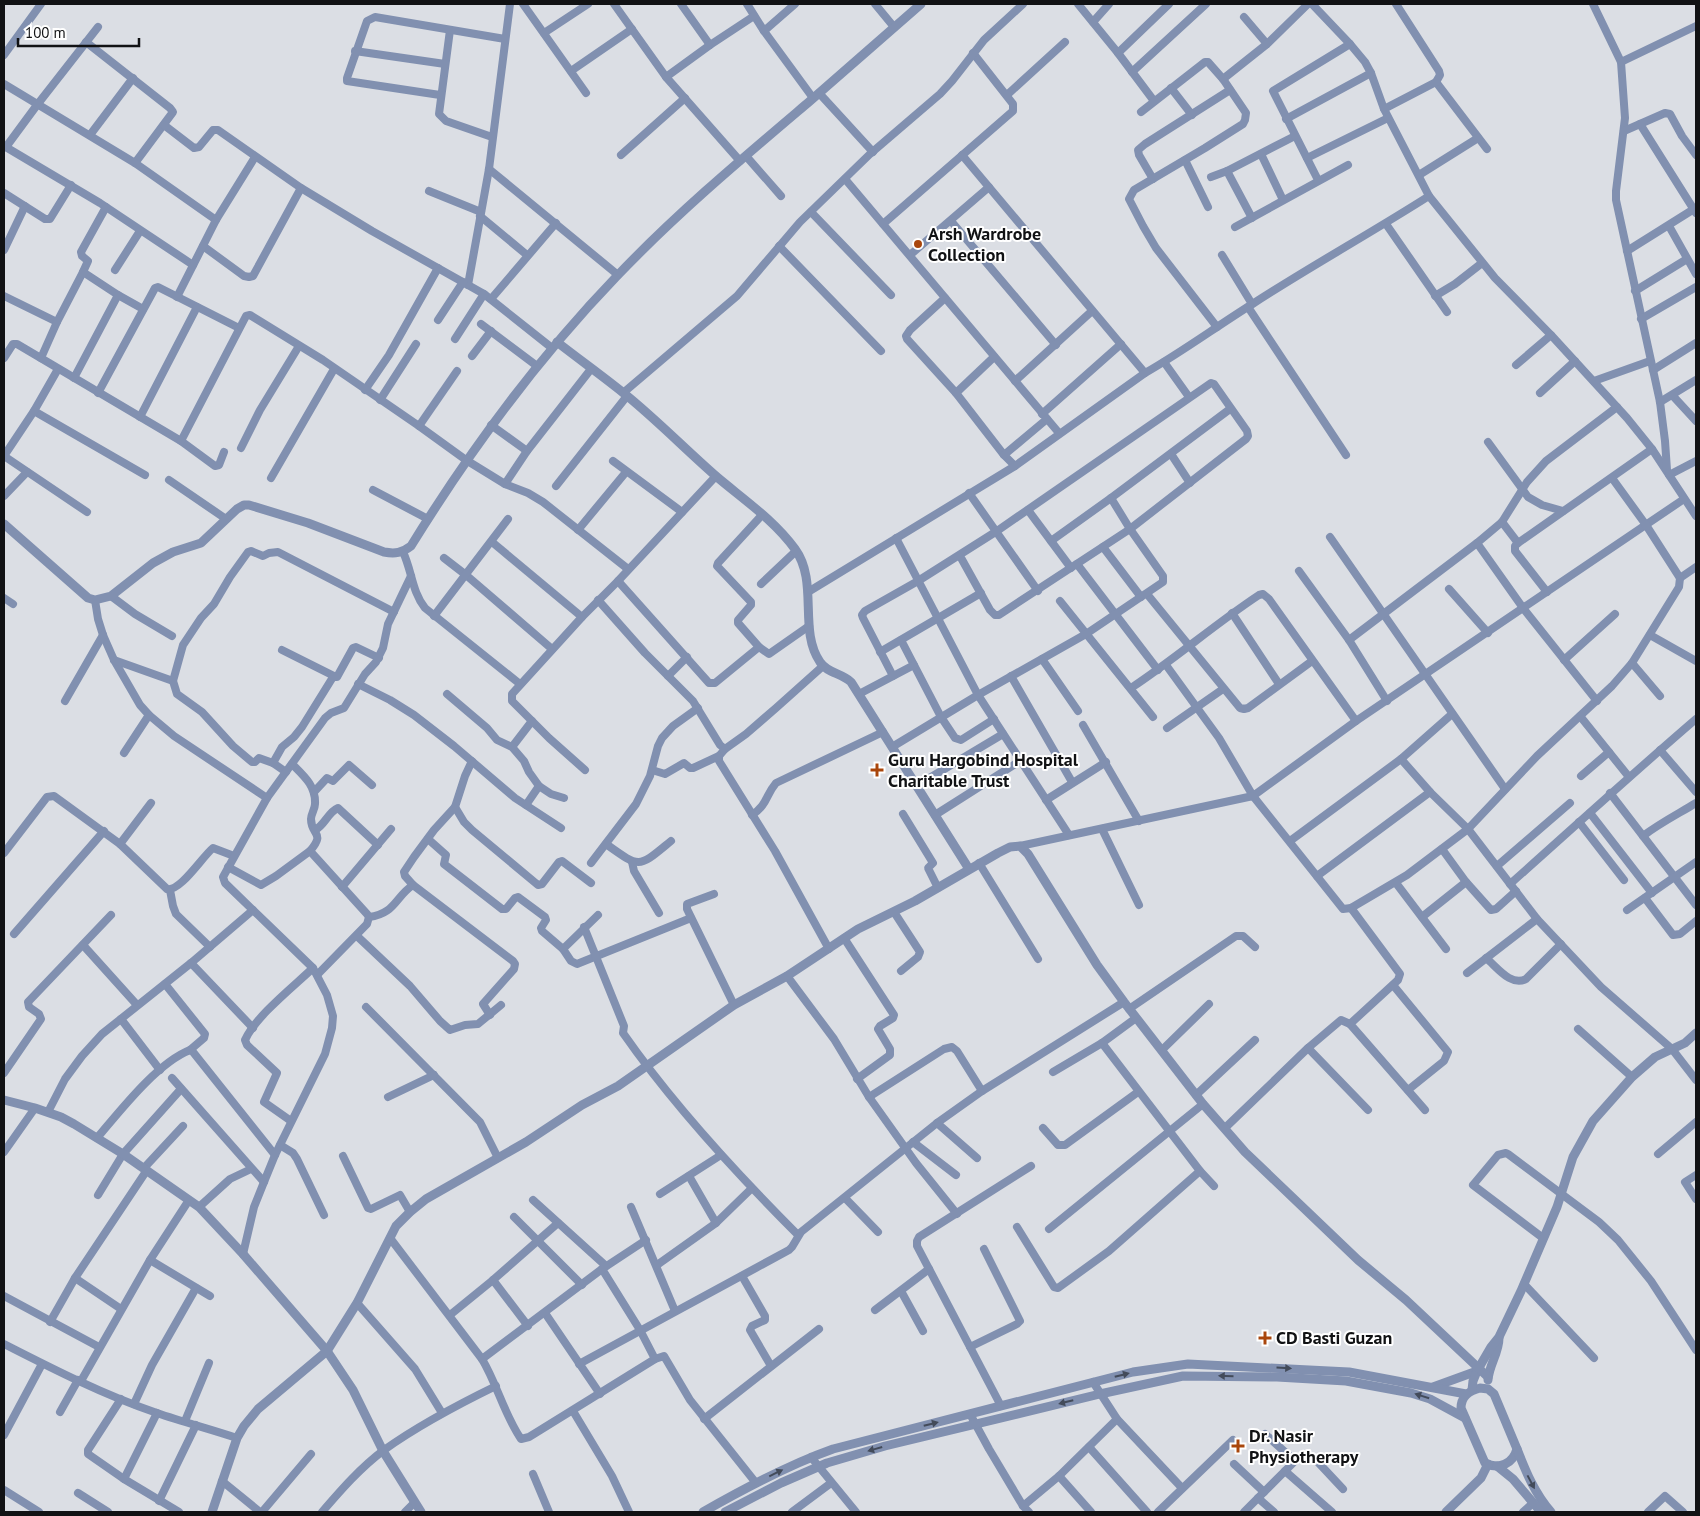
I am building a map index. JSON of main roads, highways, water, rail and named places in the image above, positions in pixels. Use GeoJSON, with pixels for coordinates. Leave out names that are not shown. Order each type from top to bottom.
{"type":"FeatureCollection","features":[{"type":"Feature","properties":{"kind":"place","name":"Arsh Wardrobe Collection"},"geometry":{"type":"Point","coordinates":[918,244]}},
{"type":"Feature","properties":{"kind":"place","name":"Guru Hargobind Hospital Charitable Trust"},"geometry":{"type":"Point","coordinates":[877,770]}},
{"type":"Feature","properties":{"kind":"place","name":"CD Basti Guzan"},"geometry":{"type":"Point","coordinates":[1265,1338]}},
{"type":"Feature","properties":{"kind":"place","name":"Dr. Nasir Physiotherapy"},"geometry":{"type":"Point","coordinates":[1238,1446]}}]}
